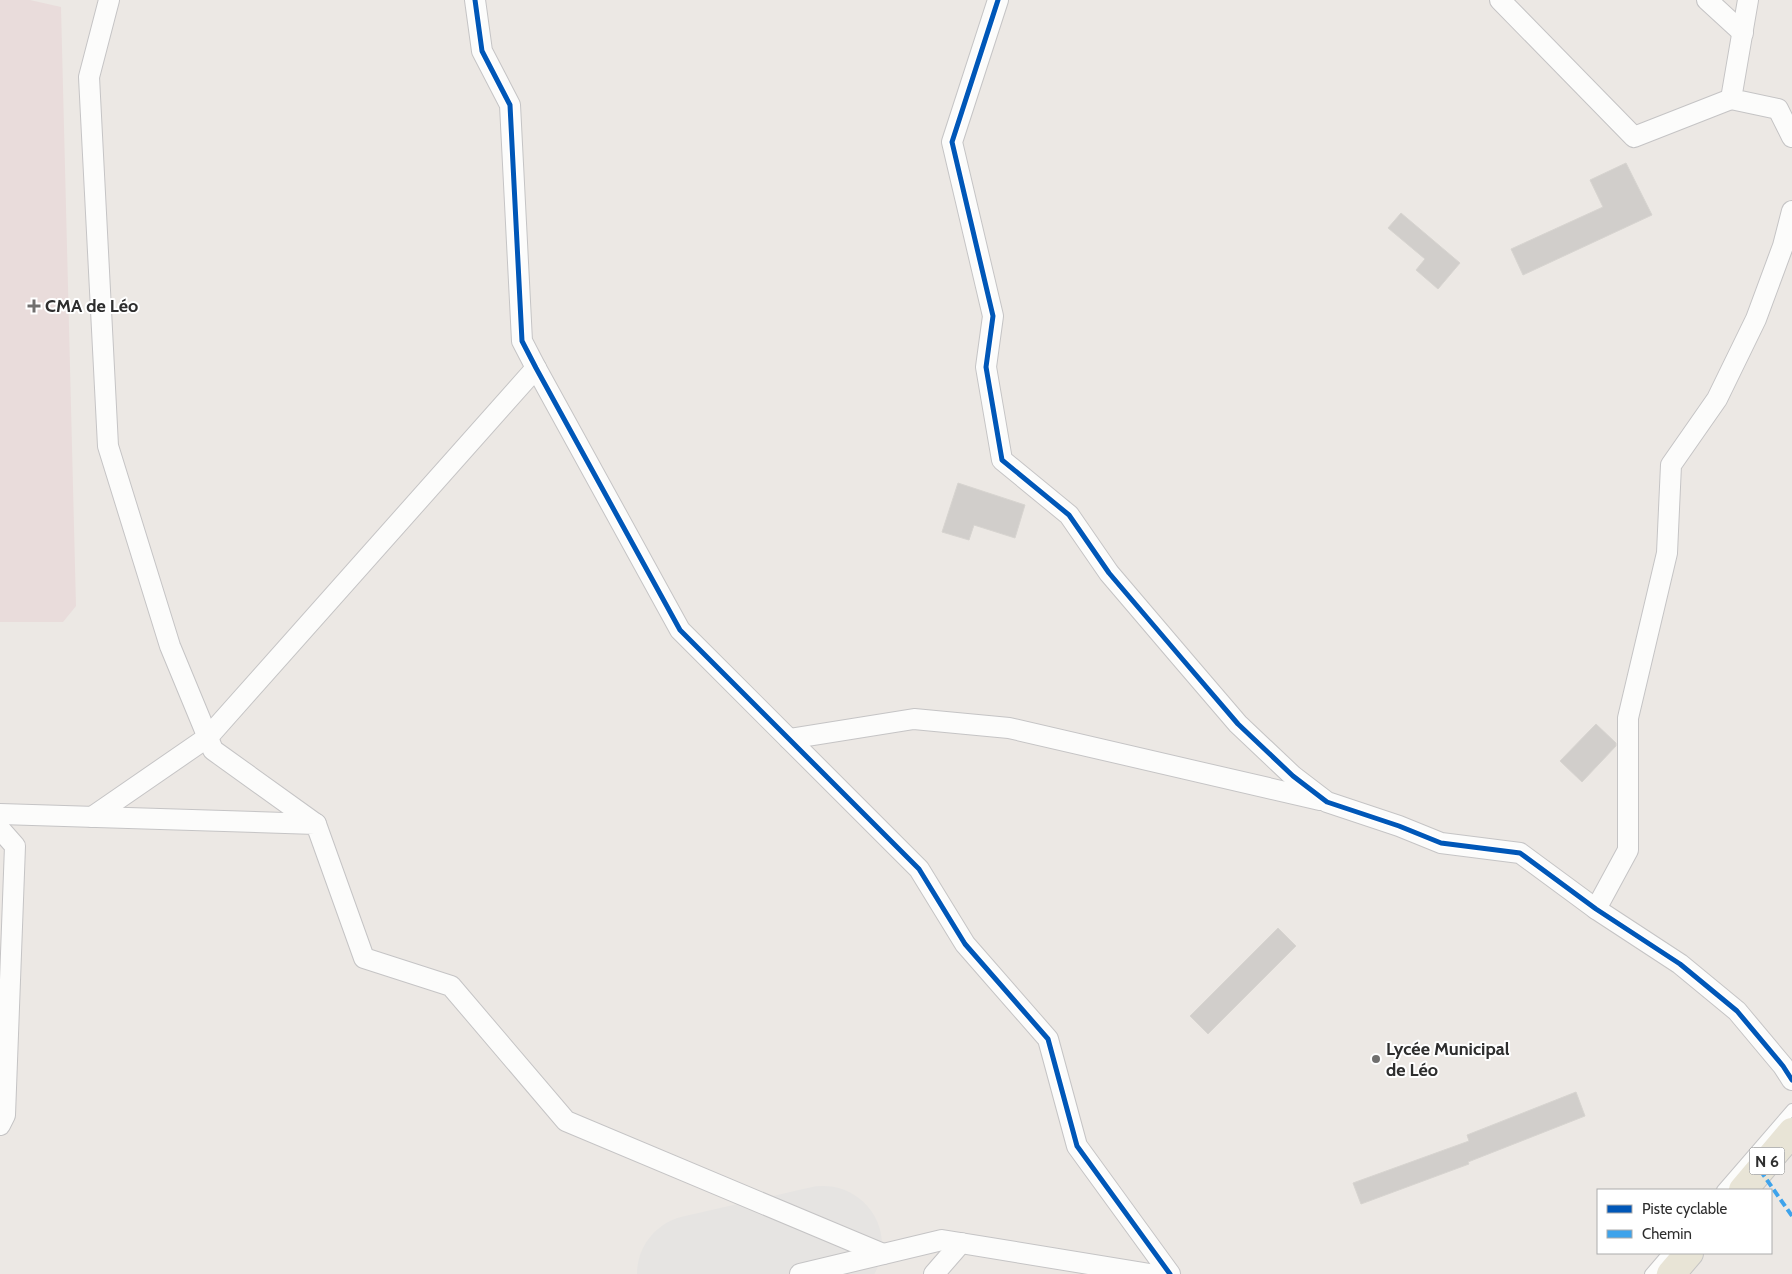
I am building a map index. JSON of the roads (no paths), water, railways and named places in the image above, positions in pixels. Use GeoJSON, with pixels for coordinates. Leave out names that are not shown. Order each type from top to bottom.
{"type":"FeatureCollection","features":[{"type":"Feature","properties":{"kind":"main road","name":"N 6"},"geometry":{"type":"LineString","coordinates":[[1743,1189],[1792,1132]]}},
{"type":"Feature","properties":{"kind":"main road"},"geometry":{"type":"LineString","coordinates":[[1671,1274],[1688,1254]]}},
{"type":"Feature","properties":{"kind":"street"},"geometry":{"type":"LineString","coordinates":[[108,0],[89,77],[108,446],[170,646],[213,750],[316,824],[364,958],[450,986],[566,1121],[883,1254]]}},
{"type":"Feature","properties":{"kind":"street"},"geometry":{"type":"LineString","coordinates":[[475,0],[482,51],[510,105],[522,341],[536,368],[680,630],[919,869],[965,944],[1048,1039],[1077,1146],[1170,1274]]}},
{"type":"Feature","properties":{"kind":"street"},"geometry":{"type":"LineString","coordinates":[[998,0],[952,142],[993,316],[986,367],[1002,460],[1070,516],[1109,573],[1238,724],[1293,776],[1327,802]]}},
{"type":"Feature","properties":{"kind":"street"},"geometry":{"type":"LineString","coordinates":[[1500,0],[1634,136],[1732,99],[1778,109],[1792,137]]}},
{"type":"Feature","properties":{"kind":"street"},"geometry":{"type":"LineString","coordinates":[[1707,0],[1743,33]]}},
{"type":"Feature","properties":{"kind":"street"},"geometry":{"type":"LineString","coordinates":[[1732,99],[1748,0]]}},
{"type":"Feature","properties":{"kind":"street"},"geometry":{"type":"LineString","coordinates":[[1596,909],[1628,850],[1628,718],[1667,553],[1671,465],[1717,399],[1756,319],[1787,250],[1792,211]]}},
{"type":"Feature","properties":{"kind":"street"},"geometry":{"type":"LineString","coordinates":[[92,817],[208,737],[536,368]]}},
{"type":"Feature","properties":{"kind":"street"},"geometry":{"type":"LineString","coordinates":[[789,739],[914,719],[1009,728],[1327,802],[1399,826],[1441,843],[1520,853],[1596,909],[1680,964],[1737,1012],[1783,1066],[1792,1080]]}},
{"type":"Feature","properties":{"kind":"street"},"geometry":{"type":"LineString","coordinates":[[0,814],[316,824]]}},
{"type":"Feature","properties":{"kind":"street"},"geometry":{"type":"LineString","coordinates":[[0,829],[15,846],[4,1002],[5,1115],[0,1124]]}},
{"type":"Feature","properties":{"kind":"street"},"geometry":{"type":"LineString","coordinates":[[800,1274],[942,1240],[1150,1274]]}},
{"type":"Feature","properties":{"kind":"street"},"geometry":{"type":"LineString","coordinates":[[934,1274],[961,1243]]}},
{"type":"Feature","properties":{"kind":"lane"},"geometry":{"type":"LineString","coordinates":[[1723,1189],[1792,1109]]}},
{"type":"Feature","properties":{"kind":"lane"},"geometry":{"type":"LineString","coordinates":[[1650,1274],[1667,1254]]}},
{"type":"Feature","properties":{"kind":"place","name":"CMA de Léo"},"geometry":{"type":"Point","coordinates":[34,306]}},
{"type":"Feature","properties":{"kind":"place","name":"Lycée Municipal de Léo"},"geometry":{"type":"Point","coordinates":[1376,1059]}}]}
